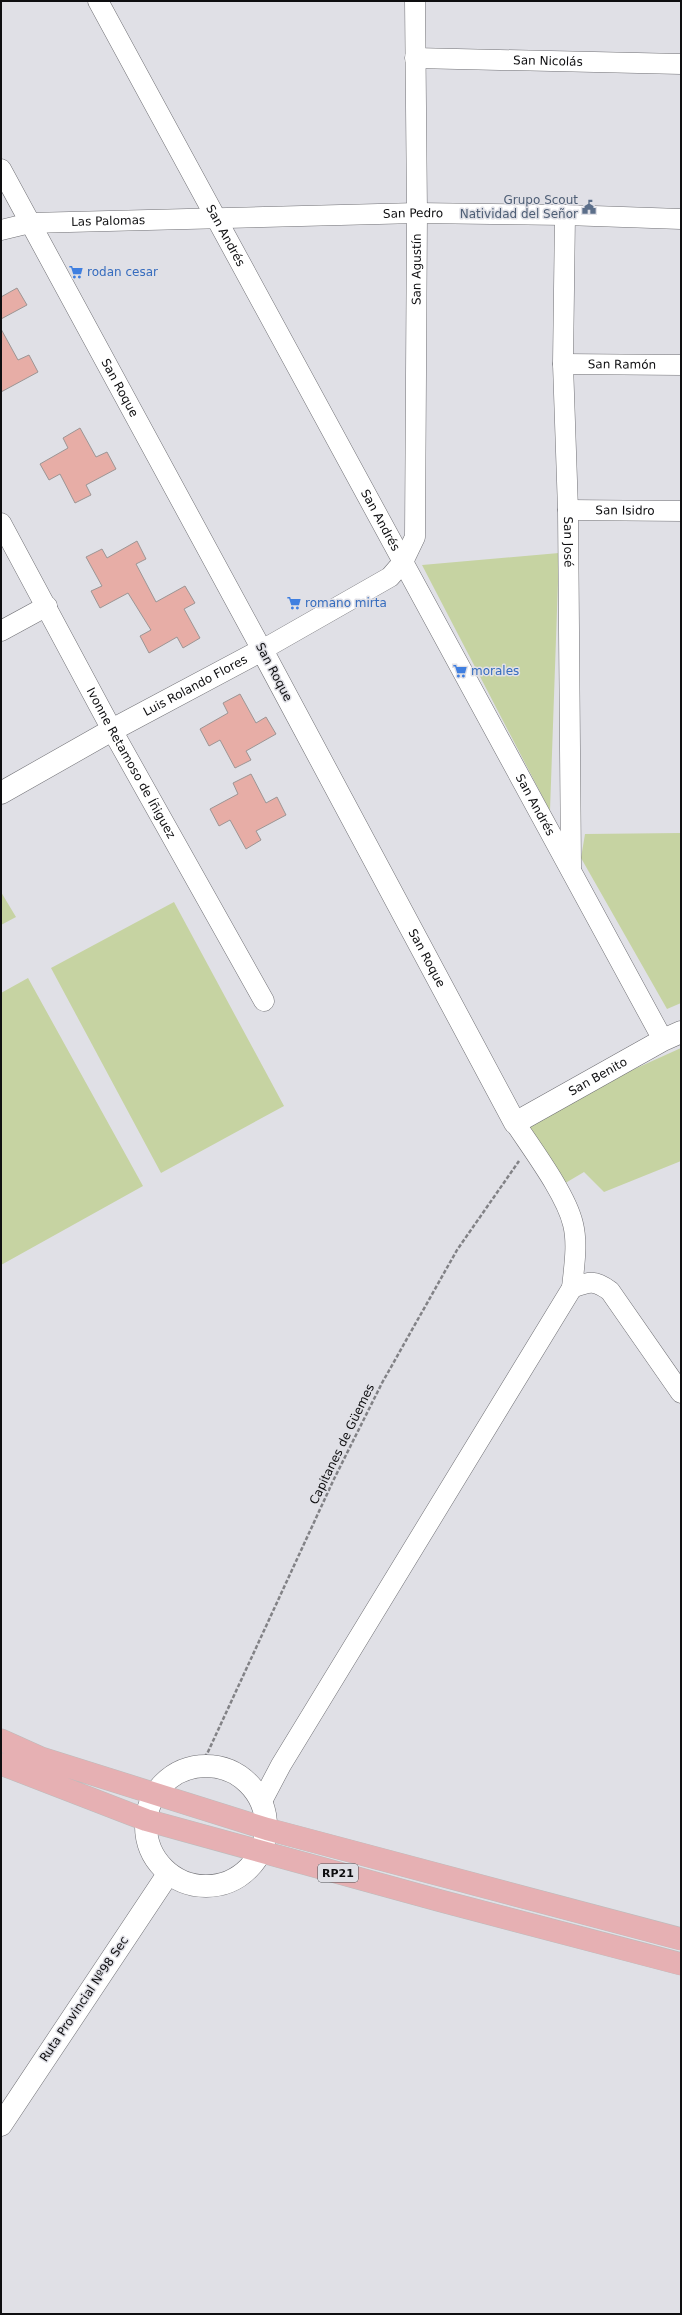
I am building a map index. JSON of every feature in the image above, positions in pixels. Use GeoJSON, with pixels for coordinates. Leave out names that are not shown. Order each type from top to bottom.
{"type":"FeatureCollection","features":[{"type":"Feature","properties":{"kind":"main road","name":"RP21"},"geometry":{"type":"LineString","coordinates":[[1,1740],[41,1758],[154,1795],[266,1829],[681,1939]]}},
{"type":"Feature","properties":{"kind":"main road","name":"RP21"},"geometry":{"type":"LineString","coordinates":[[1,1764],[146,1820],[681,1964]]}},
{"type":"Feature","properties":{"kind":"street","name":"San Andrés"},"geometry":{"type":"LineString","coordinates":[[98,1],[571,868],[672,1036]]}},
{"type":"Feature","properties":{"kind":"street","name":"San Agustín"},"geometry":{"type":"LineString","coordinates":[[415,1],[417,213],[415,538]]}},
{"type":"Feature","properties":{"kind":"street","name":"San Nicolás"},"geometry":{"type":"LineString","coordinates":[[416,58],[681,64]]}},
{"type":"Feature","properties":{"kind":"street","name":"San Roque"},"geometry":{"type":"LineString","coordinates":[[1,169],[262,650],[515,1123]]}},
{"type":"Feature","properties":{"kind":"street","name":"San Pedro"},"geometry":{"type":"LineString","coordinates":[[217,218],[417,213],[565,215],[681,219]]}},
{"type":"Feature","properties":{"kind":"street","name":"San José"},"geometry":{"type":"LineString","coordinates":[[565,215],[563,364],[568,510],[571,868]]}},
{"type":"Feature","properties":{"kind":"street","name":"Las Palomas"},"geometry":{"type":"LineString","coordinates":[[1,230],[30,223],[217,218]]}},
{"type":"Feature","properties":{"kind":"street","name":"San Ramón"},"geometry":{"type":"LineString","coordinates":[[563,364],[681,365]]}},
{"type":"Feature","properties":{"kind":"street","name":"San Isidro"},"geometry":{"type":"LineString","coordinates":[[568,510],[681,511]]}},
{"type":"Feature","properties":{"kind":"street","name":"Ivonne Retamoso de Íñiguez"},"geometry":{"type":"LineString","coordinates":[[1,523],[47,606],[112,730],[264,1001]]}},
{"type":"Feature","properties":{"kind":"street","name":"Luis Rolando Flores"},"geometry":{"type":"LineString","coordinates":[[1,793],[112,730],[262,650],[390,577],[403,562],[415,538]]}},
{"type":"Feature","properties":{"kind":"street"},"geometry":{"type":"LineString","coordinates":[[1,631],[47,606]]}},
{"type":"Feature","properties":{"kind":"street","name":"San Benito"},"geometry":{"type":"LineString","coordinates":[[515,1123],[672,1036]]}},
{"type":"Feature","properties":{"kind":"street"},"geometry":{"type":"LineString","coordinates":[[262,1801],[286,1758],[572,1288],[575,1238],[573,1222],[557,1188],[515,1123]]}},
{"type":"Feature","properties":{"kind":"street"},"geometry":{"type":"LineString","coordinates":[[572,1288],[587,1282],[599,1283],[610,1291],[681,1393]]}},
{"type":"Feature","properties":{"kind":"street"},"geometry":{"type":"LineString","coordinates":[[196,1766],[215,1766],[235,1772],[250,1784],[262,1801],[266,1815],[266,1829],[261,1852],[250,1867],[236,1878],[220,1885],[202,1886],[184,1882],[168,1874],[155,1859],[147,1840],[146,1820],[154,1795],[164,1782],[178,1772],[196,1766]]}},
{"type":"Feature","properties":{"kind":"street","name":"Ruta Provincial Nº98 Sec"},"geometry":{"type":"LineString","coordinates":[[1,2125],[168,1874]]}},
{"type":"Feature","properties":{"kind":"path","name":"Capitanes de Güemes"},"geometry":{"type":"LineString","coordinates":[[196,1766],[207,1754],[334,1480],[382,1383],[457,1250],[522,1157]]}},
{"type":"Feature","properties":{"kind":"green space"},"geometry":{"type":"Polygon","coordinates":[[[559,553],[550,811],[422,565],[559,553]]]}},
{"type":"Feature","properties":{"kind":"green space"},"geometry":{"type":"Polygon","coordinates":[[[681,833],[681,1003],[667,1009],[581,858],[585,834],[681,833]]]}},
{"type":"Feature","properties":{"kind":"green space"},"geometry":{"type":"Polygon","coordinates":[[[1,892],[16,917],[1,925],[1,892]]]}},
{"type":"Feature","properties":{"kind":"green space"},"geometry":{"type":"Polygon","coordinates":[[[174,902],[284,1106],[161,1173],[51,968],[174,902]]]}},
{"type":"Feature","properties":{"kind":"green space"},"geometry":{"type":"Polygon","coordinates":[[[28,978],[143,1186],[1,1265],[1,993],[28,978]]]}},
{"type":"Feature","properties":{"kind":"green space"},"geometry":{"type":"Polygon","coordinates":[[[681,1048],[681,1161],[604,1192],[584,1172],[557,1188],[515,1123],[681,1048]]]}},
{"type":"Feature","properties":{"kind":"building"},"geometry":{"type":"Polygon","coordinates":[[[17,288],[27,305],[1,319],[1,297],[17,288]]]}},
{"type":"Feature","properties":{"kind":"building"},"geometry":{"type":"Polygon","coordinates":[[[1,329],[18,360],[29,355],[38,372],[1,392],[1,329]]]}},
{"type":"Feature","properties":{"kind":"building"},"geometry":{"type":"Polygon","coordinates":[[[80,428],[96,457],[107,452],[116,469],[86,485],[91,495],[75,503],[60,474],[49,480],[40,464],[68,448],[63,438],[80,428]]]}},
{"type":"Feature","properties":{"kind":"building"},"geometry":{"type":"Polygon","coordinates":[[[137,541],[146,559],[136,564],[156,602],[185,586],[195,603],[184,609],[200,638],[183,648],[177,637],[149,653],[140,636],[151,630],[128,593],[100,608],[91,591],[102,586],[86,557],[102,549],[107,558],[137,541]]]}},
{"type":"Feature","properties":{"kind":"building"},"geometry":{"type":"Polygon","coordinates":[[[240,694],[256,723],[266,717],[276,734],[246,751],[251,760],[235,768],[220,740],[209,746],[200,729],[228,713],[223,703],[240,694]]]}},
{"type":"Feature","properties":{"kind":"building"},"geometry":{"type":"Polygon","coordinates":[[[251,774],[266,803],[277,797],[286,815],[256,831],[261,840],[246,849],[230,820],[219,826],[210,809],[238,794],[233,783],[251,774]]]}},
{"type":"Feature","properties":{"kind":"place","name":"Grupo Scout Natividad del Señor"},"geometry":{"type":"Point","coordinates":[589,207]}},
{"type":"Feature","properties":{"kind":"place","name":"rodan cesar"},"geometry":{"type":"Point","coordinates":[76,272]}},
{"type":"Feature","properties":{"kind":"place","name":"romano mirta"},"geometry":{"type":"Point","coordinates":[294,603]}},
{"type":"Feature","properties":{"kind":"place","name":"morales"},"geometry":{"type":"Point","coordinates":[460,671]}}]}
